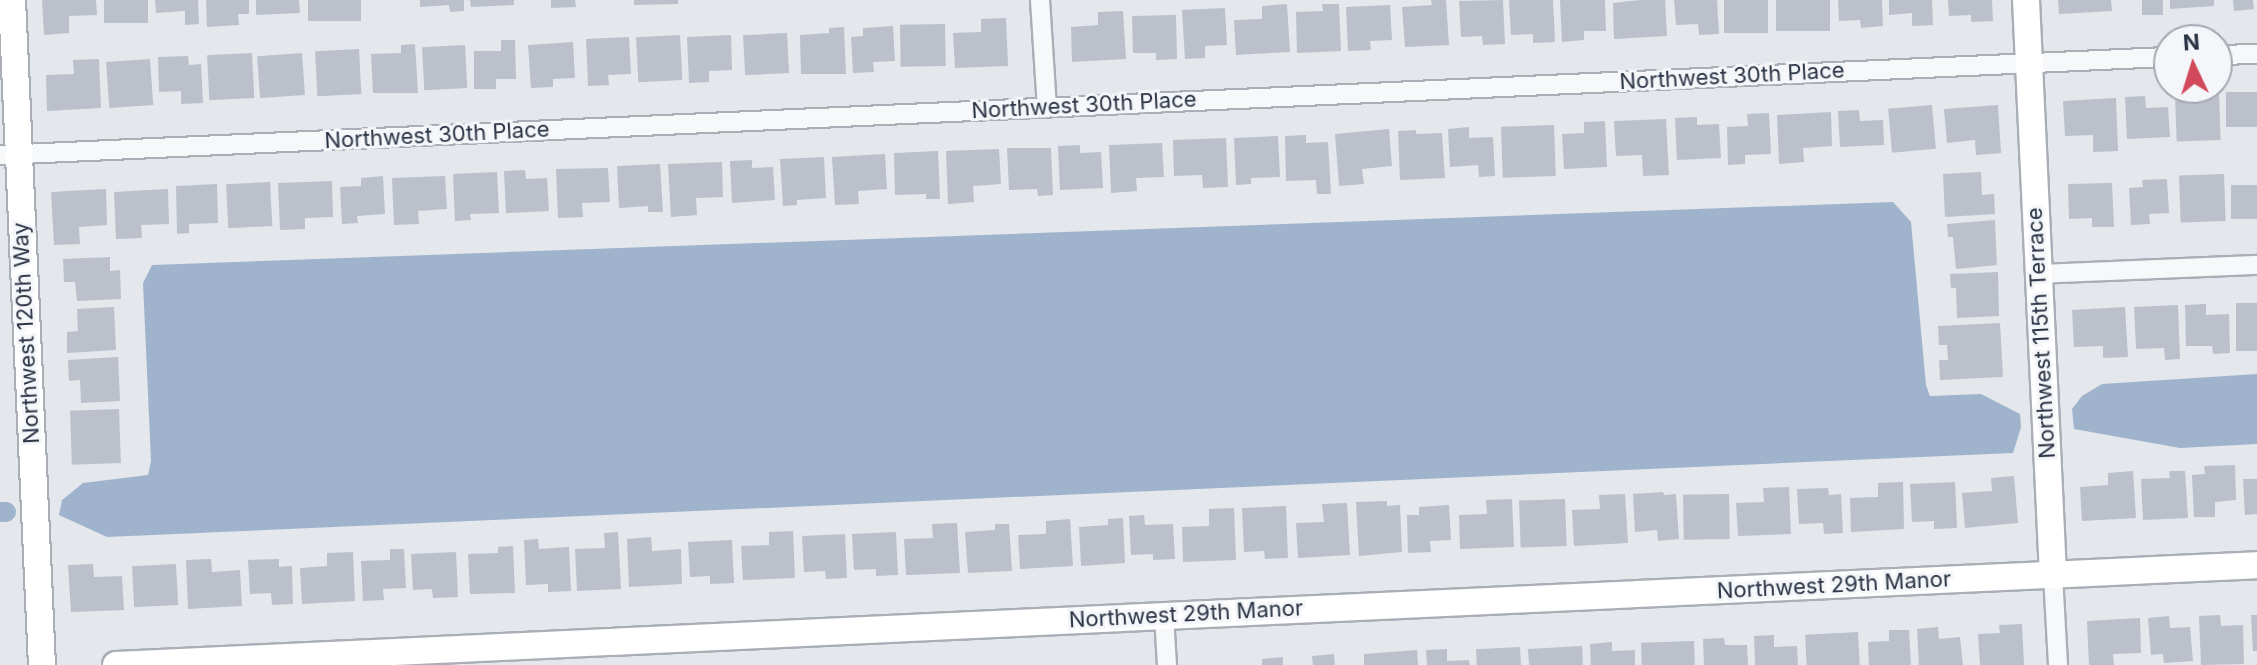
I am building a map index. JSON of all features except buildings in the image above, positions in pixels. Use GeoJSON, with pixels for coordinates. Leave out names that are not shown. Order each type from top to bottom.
{"type":"FeatureCollection","features":[{"type":"Feature","properties":{"kind":"street","name":"Northwest 120th Way"},"geometry":{"type":"LineString","coordinates":[[12,0],[9,154],[42,665]]}},
{"type":"Feature","properties":{"kind":"street"},"geometry":{"type":"LineString","coordinates":[[1040,0],[1047,107]]}},
{"type":"Feature","properties":{"kind":"street","name":"Northwest 115th Terrace"},"geometry":{"type":"LineString","coordinates":[[2026,0],[2058,665]]}},
{"type":"Feature","properties":{"kind":"street"},"geometry":{"type":"LineString","coordinates":[[2233,55],[2257,54]]}},
{"type":"Feature","properties":{"kind":"street","name":"Northwest 30th Place"},"geometry":{"type":"LineString","coordinates":[[9,154],[2153,58]]}},
{"type":"Feature","properties":{"kind":"street"},"geometry":{"type":"LineString","coordinates":[[2038,274],[2257,265]]}},
{"type":"Feature","properties":{"kind":"street","name":"Northwest 29th Manor"},"geometry":{"type":"LineString","coordinates":[[116,665],[2257,565]]}},
{"type":"Feature","properties":{"kind":"street"},"geometry":{"type":"LineString","coordinates":[[1164,615],[1167,665]]}},
{"type":"Feature","properties":{"kind":"water"},"geometry":{"type":"Polygon","coordinates":[[[1893,202],[1911,222],[1926,385],[1930,396],[1981,394],[2020,414],[2021,427],[2013,453],[107,537],[59,515],[62,500],[83,483],[148,475],[151,461],[143,283],[152,265],[1893,202]]]}},
{"type":"Feature","properties":{"kind":"water"},"geometry":{"type":"Polygon","coordinates":[[[2257,374],[2257,444],[2180,448],[2074,429],[2072,409],[2082,396],[2102,384],[2257,374]]]}},
{"type":"Feature","properties":{"kind":"waterway"},"geometry":{"type":"LineString","coordinates":[[0,512],[6,512]]}}]}
